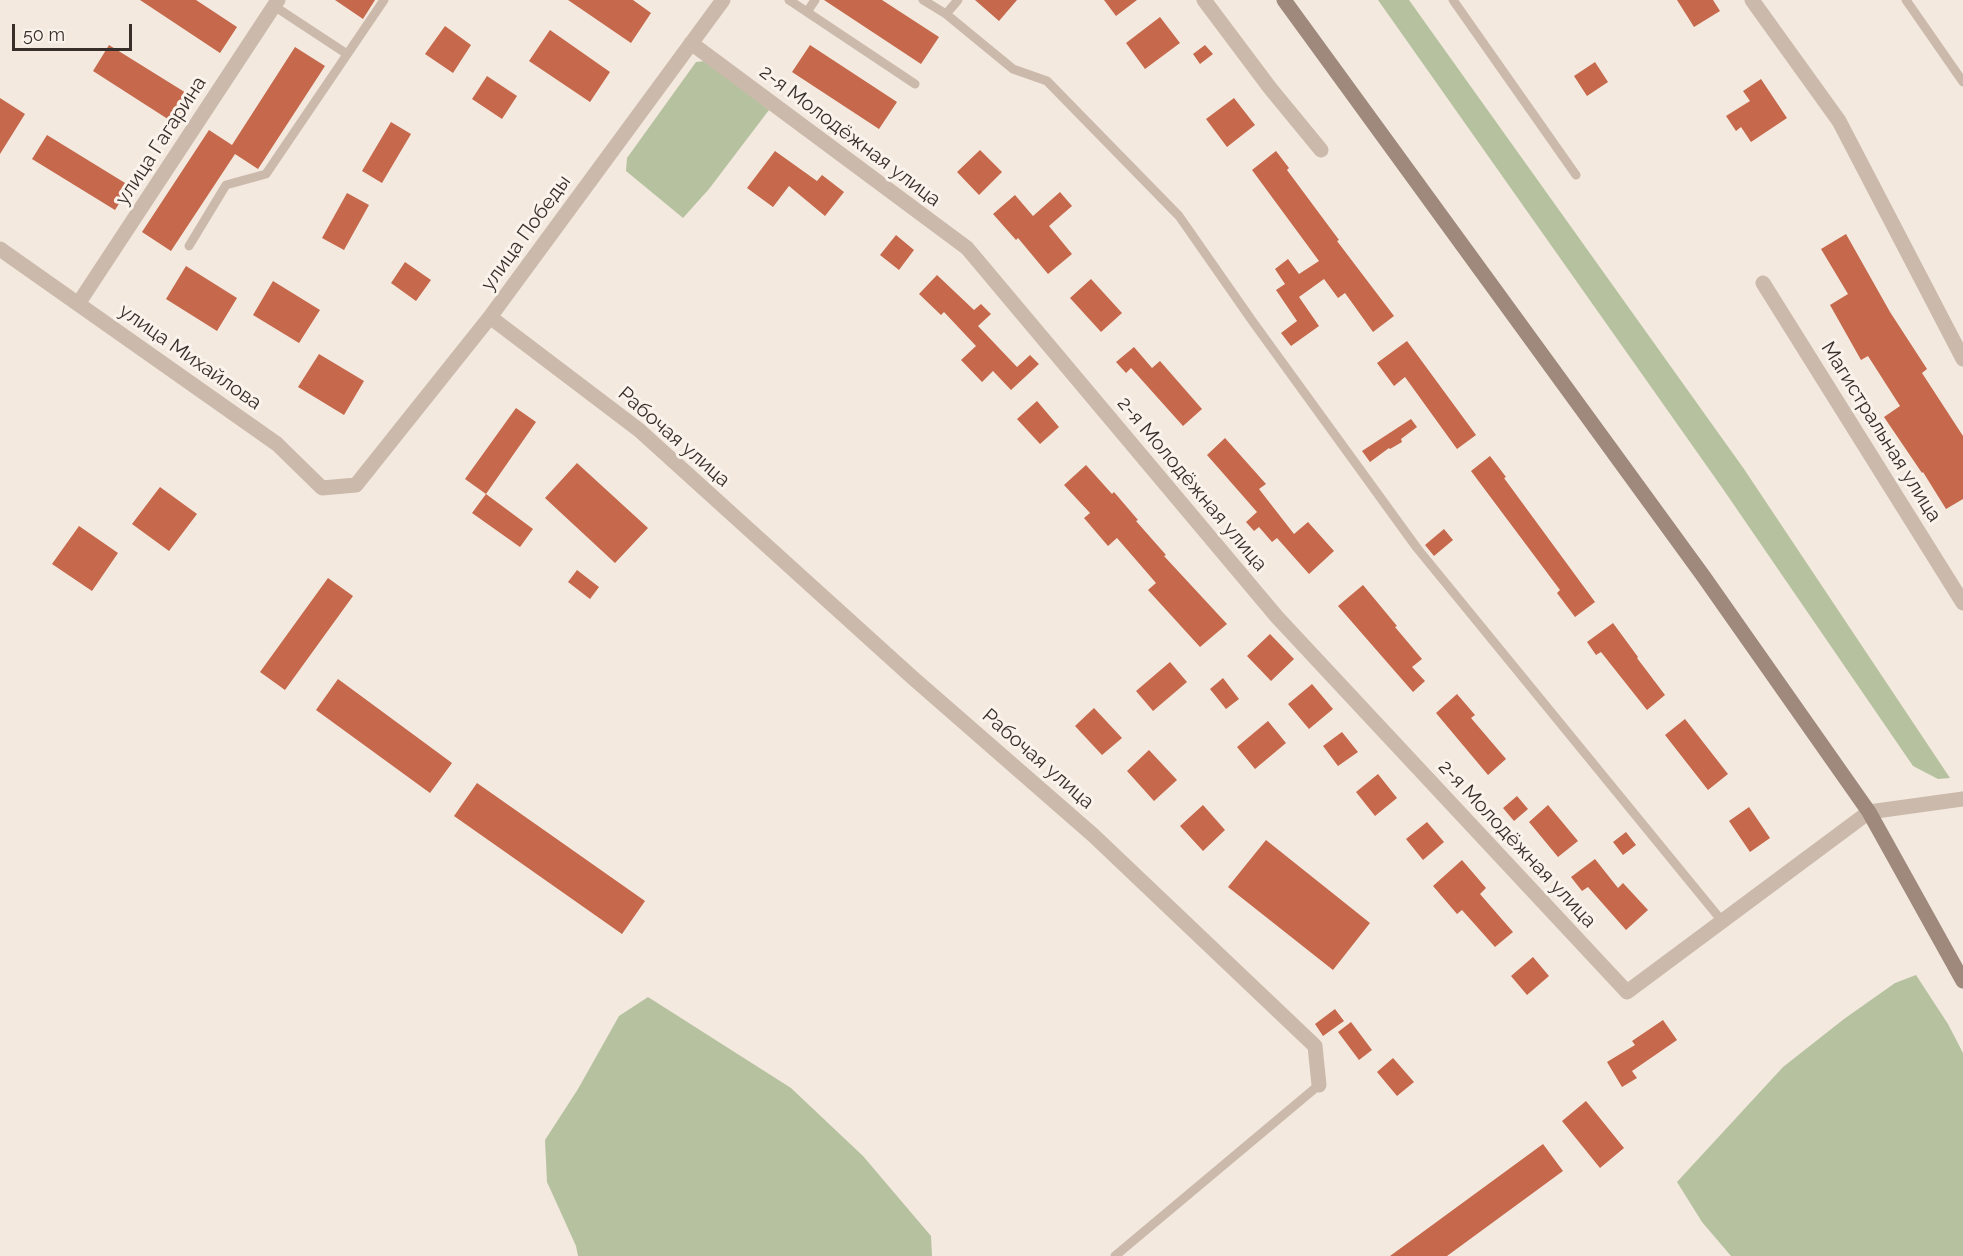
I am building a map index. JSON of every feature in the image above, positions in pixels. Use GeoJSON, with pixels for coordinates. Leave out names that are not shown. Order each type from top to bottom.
{"type":"FeatureCollection","features":[{"type":"Feature","properties":{"kind":"main road"},"geometry":{"type":"LineString","coordinates":[[1284,0],[1704,577],[1869,812],[1963,981]]}},
{"type":"Feature","properties":{"kind":"street","name":"улица Победы"},"geometry":{"type":"LineString","coordinates":[[356,485],[490,318],[723,0]]}},
{"type":"Feature","properties":{"kind":"street"},"geometry":{"type":"LineString","coordinates":[[1204,0],[1270,88],[1321,150]]}},
{"type":"Feature","properties":{"kind":"street"},"geometry":{"type":"LineString","coordinates":[[1752,0],[1839,121],[1963,359]]}},
{"type":"Feature","properties":{"kind":"street","name":"улица Гагарина"},"geometry":{"type":"LineString","coordinates":[[78,304],[276,3]]}},
{"type":"Feature","properties":{"kind":"street","name":"2-я Молодёжная улица"},"geometry":{"type":"LineString","coordinates":[[691,44],[967,248],[1277,616],[1627,992],[1722,921]]}},
{"type":"Feature","properties":{"kind":"street","name":"улица Михайлова"},"geometry":{"type":"LineString","coordinates":[[0,249],[277,444],[322,488],[356,485]]}},
{"type":"Feature","properties":{"kind":"street","name":"Магистральная улица"},"geometry":{"type":"LineString","coordinates":[[1764,283],[1963,603]]}},
{"type":"Feature","properties":{"kind":"street","name":"Рабочая улица"},"geometry":{"type":"LineString","coordinates":[[490,318],[639,430],[913,678],[1093,835],[1315,1046],[1319,1085]]}},
{"type":"Feature","properties":{"kind":"street"},"geometry":{"type":"LineString","coordinates":[[1722,921],[1869,812],[1963,799]]}},
{"type":"Feature","properties":{"kind":"lane"},"geometry":{"type":"LineString","coordinates":[[189,246],[226,185],[266,174],[384,0]]}},
{"type":"Feature","properties":{"kind":"lane"},"geometry":{"type":"LineString","coordinates":[[789,0],[915,84]]}},
{"type":"Feature","properties":{"kind":"lane"},"geometry":{"type":"LineString","coordinates":[[807,12],[815,0]]}},
{"type":"Feature","properties":{"kind":"lane"},"geometry":{"type":"LineString","coordinates":[[923,0],[946,14],[1013,69],[1047,81],[1179,216],[1417,548],[1722,921]]}},
{"type":"Feature","properties":{"kind":"lane"},"geometry":{"type":"LineString","coordinates":[[946,14],[958,0]]}},
{"type":"Feature","properties":{"kind":"lane"},"geometry":{"type":"LineString","coordinates":[[1453,0],[1576,175]]}},
{"type":"Feature","properties":{"kind":"lane"},"geometry":{"type":"LineString","coordinates":[[1906,0],[1963,82]]}},
{"type":"Feature","properties":{"kind":"lane"},"geometry":{"type":"LineString","coordinates":[[276,3],[347,54]]}},
{"type":"Feature","properties":{"kind":"lane","name":"Рабочая улица"},"geometry":{"type":"LineString","coordinates":[[1115,1256],[1319,1085]]}},
{"type":"Feature","properties":{"kind":"green space"},"geometry":{"type":"Polygon","coordinates":[[[1378,0],[1409,0],[1744,469],[1950,778],[1938,779],[1913,766],[1723,489],[1378,0]]]}},
{"type":"Feature","properties":{"kind":"green space"},"geometry":{"type":"Polygon","coordinates":[[[705,61],[769,110],[709,189],[683,218],[626,171],[627,158],[696,62],[705,61]]]}},
{"type":"Feature","properties":{"kind":"green space"},"geometry":{"type":"Polygon","coordinates":[[[1916,975],[1948,1024],[1963,1053],[1963,1256],[1731,1256],[1702,1222],[1677,1182],[1783,1067],[1844,1019],[1895,983],[1916,975]]]}},
{"type":"Feature","properties":{"kind":"green space"},"geometry":{"type":"Polygon","coordinates":[[[648,997],[791,1088],[863,1156],[931,1236],[932,1256],[578,1256],[576,1246],[547,1182],[545,1140],[578,1089],[619,1016],[648,997]]]}},
{"type":"Feature","properties":{"kind":"building"},"geometry":{"type":"Polygon","coordinates":[[[140,0],[196,0],[237,27],[220,53],[140,0]]]}},
{"type":"Feature","properties":{"kind":"building"},"geometry":{"type":"Polygon","coordinates":[[[335,0],[375,0],[363,19],[335,0]]]}},
{"type":"Feature","properties":{"kind":"building"},"geometry":{"type":"Polygon","coordinates":[[[568,0],[633,0],[651,13],[631,43],[568,0]]]}},
{"type":"Feature","properties":{"kind":"building"},"geometry":{"type":"Polygon","coordinates":[[[824,0],[882,0],[939,37],[921,64],[824,0]]]}},
{"type":"Feature","properties":{"kind":"building"},"geometry":{"type":"Polygon","coordinates":[[[975,0],[1017,0],[999,21],[975,0]]]}},
{"type":"Feature","properties":{"kind":"building"},"geometry":{"type":"Polygon","coordinates":[[[1104,0],[1137,0],[1116,16],[1104,0]]]}},
{"type":"Feature","properties":{"kind":"building"},"geometry":{"type":"Polygon","coordinates":[[[1677,0],[1713,0],[1720,11],[1694,27],[1677,0]]]}},
{"type":"Feature","properties":{"kind":"building"},"geometry":{"type":"Polygon","coordinates":[[[1160,17],[1180,43],[1145,69],[1126,43],[1160,17]]]}},
{"type":"Feature","properties":{"kind":"building"},"geometry":{"type":"Polygon","coordinates":[[[445,26],[471,45],[453,73],[425,54],[445,26]]]}},
{"type":"Feature","properties":{"kind":"building"},"geometry":{"type":"Polygon","coordinates":[[[550,30],[610,72],[590,102],[529,61],[550,30]]]}},
{"type":"Feature","properties":{"kind":"building"},"geometry":{"type":"Polygon","coordinates":[[[109,45],[191,96],[174,123],[93,71],[109,45]]]}},
{"type":"Feature","properties":{"kind":"building"},"geometry":{"type":"Polygon","coordinates":[[[810,45],[897,102],[879,129],[792,72],[810,45]]]}},
{"type":"Feature","properties":{"kind":"building"},"geometry":{"type":"Polygon","coordinates":[[[1205,45],[1213,54],[1200,64],[1193,54],[1205,45]]]}},
{"type":"Feature","properties":{"kind":"building"},"geometry":{"type":"Polygon","coordinates":[[[295,47],[325,66],[258,169],[235,154],[171,251],[142,232],[209,130],[232,145],[295,47]]]}},
{"type":"Feature","properties":{"kind":"building"},"geometry":{"type":"Polygon","coordinates":[[[1595,62],[1608,82],[1587,96],[1574,76],[1595,62]]]}},
{"type":"Feature","properties":{"kind":"building"},"geometry":{"type":"Polygon","coordinates":[[[487,76],[517,96],[502,119],[472,99],[487,76]]]}},
{"type":"Feature","properties":{"kind":"building"},"geometry":{"type":"Polygon","coordinates":[[[1761,79],[1787,118],[1751,142],[1741,127],[1736,131],[1726,116],[1750,101],[1743,91],[1761,79]]]}},
{"type":"Feature","properties":{"kind":"building"},"geometry":{"type":"Polygon","coordinates":[[[0,98],[25,114],[0,154],[0,98]]]}},
{"type":"Feature","properties":{"kind":"building"},"geometry":{"type":"Polygon","coordinates":[[[1234,98],[1255,125],[1227,147],[1206,119],[1234,98]]]}},
{"type":"Feature","properties":{"kind":"building"},"geometry":{"type":"Polygon","coordinates":[[[391,122],[411,134],[382,183],[362,171],[391,122]]]}},
{"type":"Feature","properties":{"kind":"building"},"geometry":{"type":"Polygon","coordinates":[[[47,135],[130,186],[115,210],[32,159],[47,135]]]}},
{"type":"Feature","properties":{"kind":"building"},"geometry":{"type":"Polygon","coordinates":[[[980,150],[1002,172],[979,195],[957,172],[980,150]]]}},
{"type":"Feature","properties":{"kind":"building"},"geometry":{"type":"Polygon","coordinates":[[[775,151],[817,181],[822,175],[844,192],[825,216],[789,186],[773,207],[747,188],[775,151]]]}},
{"type":"Feature","properties":{"kind":"building"},"geometry":{"type":"Polygon","coordinates":[[[1276,151],[1289,168],[1287,170],[1339,240],[1337,241],[1394,316],[1373,332],[1345,293],[1338,298],[1324,279],[1299,297],[1319,326],[1291,346],[1281,333],[1297,321],[1276,290],[1285,284],[1275,269],[1288,259],[1299,274],[1319,261],[1252,170],[1276,151]]]}},
{"type":"Feature","properties":{"kind":"building"},"geometry":{"type":"Polygon","coordinates":[[[1060,192],[1072,206],[1049,226],[1072,254],[1048,274],[1018,238],[1016,240],[993,214],[1015,195],[1033,216],[1060,192]]]}},
{"type":"Feature","properties":{"kind":"building"},"geometry":{"type":"Polygon","coordinates":[[[347,193],[369,205],[344,250],[322,238],[347,193]]]}},
{"type":"Feature","properties":{"kind":"building"},"geometry":{"type":"Polygon","coordinates":[[[1846,234],[1890,312],[1927,369],[1922,373],[1963,436],[1963,499],[1946,509],[1884,417],[1900,406],[1868,356],[1861,360],[1830,305],[1848,294],[1821,249],[1846,234]]]}},
{"type":"Feature","properties":{"kind":"building"},"geometry":{"type":"Polygon","coordinates":[[[896,235],[914,250],[899,270],[880,255],[896,235]]]}},
{"type":"Feature","properties":{"kind":"building"},"geometry":{"type":"Polygon","coordinates":[[[405,262],[431,280],[416,301],[391,283],[405,262]]]}},
{"type":"Feature","properties":{"kind":"building"},"geometry":{"type":"Polygon","coordinates":[[[186,266],[237,298],[217,331],[166,299],[186,266]]]}},
{"type":"Feature","properties":{"kind":"building"},"geometry":{"type":"Polygon","coordinates":[[[937,275],[974,310],[981,304],[991,314],[978,326],[1017,367],[1030,355],[1039,364],[1011,390],[993,371],[982,382],[961,360],[976,346],[944,312],[941,315],[919,294],[937,275]]]}},
{"type":"Feature","properties":{"kind":"building"},"geometry":{"type":"Polygon","coordinates":[[[1091,279],[1122,313],[1101,332],[1070,298],[1091,279]]]}},
{"type":"Feature","properties":{"kind":"building"},"geometry":{"type":"Polygon","coordinates":[[[273,281],[320,310],[299,343],[253,315],[273,281]]]}},
{"type":"Feature","properties":{"kind":"building"},"geometry":{"type":"Polygon","coordinates":[[[1407,341],[1476,435],[1457,449],[1405,377],[1394,386],[1377,363],[1407,341]]]}},
{"type":"Feature","properties":{"kind":"building"},"geometry":{"type":"Polygon","coordinates":[[[1134,347],[1152,368],[1160,361],[1202,409],[1183,426],[1131,368],[1126,373],[1116,362],[1134,347]]]}},
{"type":"Feature","properties":{"kind":"building"},"geometry":{"type":"Polygon","coordinates":[[[319,354],[364,381],[344,415],[298,387],[319,354]]]}},
{"type":"Feature","properties":{"kind":"building"},"geometry":{"type":"Polygon","coordinates":[[[1037,401],[1059,427],[1040,444],[1017,419],[1037,401]]]}},
{"type":"Feature","properties":{"kind":"building"},"geometry":{"type":"Polygon","coordinates":[[[516,408],[536,422],[486,494],[465,479],[516,408]]]}},
{"type":"Feature","properties":{"kind":"building"},"geometry":{"type":"Polygon","coordinates":[[[1411,419],[1417,427],[1401,439],[1402,442],[1389,448],[1370,462],[1362,451],[1411,419]]]}},
{"type":"Feature","properties":{"kind":"building"},"geometry":{"type":"Polygon","coordinates":[[[1225,438],[1266,484],[1259,489],[1294,534],[1308,522],[1334,551],[1309,574],[1277,538],[1272,542],[1259,527],[1254,531],[1246,522],[1257,512],[1207,455],[1225,438]]]}},
{"type":"Feature","properties":{"kind":"building"},"geometry":{"type":"Polygon","coordinates":[[[1490,456],[1595,602],[1575,617],[1557,593],[1560,590],[1471,471],[1490,456]]]}},
{"type":"Feature","properties":{"kind":"building"},"geometry":{"type":"Polygon","coordinates":[[[577,463],[648,528],[615,563],[545,498],[577,463]]]}},
{"type":"Feature","properties":{"kind":"building"},"geometry":{"type":"Polygon","coordinates":[[[1086,465],[1112,494],[1114,492],[1166,555],[1164,556],[1227,624],[1200,647],[1148,590],[1156,583],[1117,538],[1108,546],[1084,518],[1090,513],[1064,485],[1086,465]]]}},
{"type":"Feature","properties":{"kind":"building"},"geometry":{"type":"Polygon","coordinates":[[[160,487],[197,514],[169,551],[132,524],[160,487]]]}},
{"type":"Feature","properties":{"kind":"building"},"geometry":{"type":"Polygon","coordinates":[[[486,494],[533,529],[520,547],[472,513],[486,494]]]}},
{"type":"Feature","properties":{"kind":"building"},"geometry":{"type":"Polygon","coordinates":[[[79,526],[118,553],[92,591],[52,564],[79,526]]]}},
{"type":"Feature","properties":{"kind":"building"},"geometry":{"type":"Polygon","coordinates":[[[1444,529],[1453,540],[1434,556],[1425,545],[1444,529]]]}},
{"type":"Feature","properties":{"kind":"building"},"geometry":{"type":"Polygon","coordinates":[[[577,570],[599,587],[590,599],[568,582],[577,570]]]}},
{"type":"Feature","properties":{"kind":"building"},"geometry":{"type":"Polygon","coordinates":[[[328,578],[353,596],[285,690],[260,672],[328,578]]]}},
{"type":"Feature","properties":{"kind":"building"},"geometry":{"type":"Polygon","coordinates":[[[1363,585],[1422,659],[1412,667],[1425,681],[1413,692],[1338,606],[1363,585]]]}},
{"type":"Feature","properties":{"kind":"building"},"geometry":{"type":"Polygon","coordinates":[[[1613,623],[1665,695],[1647,710],[1601,652],[1596,655],[1587,642],[1613,623]]]}},
{"type":"Feature","properties":{"kind":"building"},"geometry":{"type":"Polygon","coordinates":[[[1270,634],[1294,659],[1271,681],[1247,656],[1270,634]]]}},
{"type":"Feature","properties":{"kind":"building"},"geometry":{"type":"Polygon","coordinates":[[[1170,662],[1187,682],[1153,711],[1136,691],[1170,662]]]}},
{"type":"Feature","properties":{"kind":"building"},"geometry":{"type":"Polygon","coordinates":[[[1223,678],[1239,699],[1226,709],[1210,689],[1223,678]]]}},
{"type":"Feature","properties":{"kind":"building"},"geometry":{"type":"Polygon","coordinates":[[[338,679],[452,763],[430,793],[316,710],[338,679]]]}},
{"type":"Feature","properties":{"kind":"building"},"geometry":{"type":"Polygon","coordinates":[[[1312,684],[1333,709],[1309,729],[1288,704],[1312,684]]]}},
{"type":"Feature","properties":{"kind":"building"},"geometry":{"type":"Polygon","coordinates":[[[1457,694],[1475,715],[1471,718],[1506,759],[1488,775],[1436,713],[1457,694]]]}},
{"type":"Feature","properties":{"kind":"building"},"geometry":{"type":"Polygon","coordinates":[[[1094,708],[1122,738],[1102,755],[1075,726],[1094,708]]]}},
{"type":"Feature","properties":{"kind":"building"},"geometry":{"type":"Polygon","coordinates":[[[1685,719],[1728,774],[1708,790],[1665,735],[1685,719]]]}},
{"type":"Feature","properties":{"kind":"building"},"geometry":{"type":"Polygon","coordinates":[[[1268,721],[1286,743],[1255,769],[1237,747],[1268,721]]]}},
{"type":"Feature","properties":{"kind":"building"},"geometry":{"type":"Polygon","coordinates":[[[1342,732],[1358,752],[1338,766],[1323,746],[1342,732]]]}},
{"type":"Feature","properties":{"kind":"building"},"geometry":{"type":"Polygon","coordinates":[[[1149,750],[1177,780],[1154,801],[1127,771],[1149,750]]]}},
{"type":"Feature","properties":{"kind":"building"},"geometry":{"type":"Polygon","coordinates":[[[1378,774],[1397,798],[1375,816],[1356,792],[1378,774]]]}},
{"type":"Feature","properties":{"kind":"building"},"geometry":{"type":"Polygon","coordinates":[[[477,783],[645,901],[622,934],[454,816],[477,783]]]}},
{"type":"Feature","properties":{"kind":"building"},"geometry":{"type":"Polygon","coordinates":[[[1517,796],[1528,809],[1514,821],[1503,808],[1517,796]]]}},
{"type":"Feature","properties":{"kind":"building"},"geometry":{"type":"Polygon","coordinates":[[[1203,805],[1225,830],[1203,851],[1180,826],[1203,805]]]}},
{"type":"Feature","properties":{"kind":"building"},"geometry":{"type":"Polygon","coordinates":[[[1548,805],[1578,841],[1558,857],[1529,822],[1548,805]]]}},
{"type":"Feature","properties":{"kind":"building"},"geometry":{"type":"Polygon","coordinates":[[[1749,807],[1770,838],[1750,852],[1729,821],[1749,807]]]}},
{"type":"Feature","properties":{"kind":"building"},"geometry":{"type":"Polygon","coordinates":[[[1427,822],[1444,842],[1423,860],[1406,839],[1427,822]]]}},
{"type":"Feature","properties":{"kind":"building"},"geometry":{"type":"Polygon","coordinates":[[[1626,832],[1636,845],[1623,855],[1613,842],[1626,832]]]}},
{"type":"Feature","properties":{"kind":"building"},"geometry":{"type":"Polygon","coordinates":[[[1266,840],[1370,923],[1333,970],[1228,887],[1266,840]]]}},
{"type":"Feature","properties":{"kind":"building"},"geometry":{"type":"Polygon","coordinates":[[[1595,859],[1618,888],[1623,883],[1648,910],[1626,930],[1588,887],[1582,891],[1571,877],[1595,859]]]}},
{"type":"Feature","properties":{"kind":"building"},"geometry":{"type":"Polygon","coordinates":[[[1462,860],[1486,888],[1480,894],[1513,932],[1495,947],[1462,910],[1457,914],[1433,886],[1462,860]]]}},
{"type":"Feature","properties":{"kind":"building"},"geometry":{"type":"Polygon","coordinates":[[[1533,957],[1549,976],[1527,995],[1511,976],[1533,957]]]}},
{"type":"Feature","properties":{"kind":"building"},"geometry":{"type":"Polygon","coordinates":[[[1335,1009],[1344,1021],[1323,1036],[1315,1024],[1335,1009]]]}},
{"type":"Feature","properties":{"kind":"building"},"geometry":{"type":"Polygon","coordinates":[[[1663,1020],[1677,1040],[1632,1071],[1637,1078],[1622,1087],[1607,1062],[1635,1045],[1632,1041],[1663,1020]]]}},
{"type":"Feature","properties":{"kind":"building"},"geometry":{"type":"Polygon","coordinates":[[[1351,1022],[1372,1050],[1359,1060],[1338,1032],[1351,1022]]]}},
{"type":"Feature","properties":{"kind":"building"},"geometry":{"type":"Polygon","coordinates":[[[1393,1058],[1414,1082],[1397,1096],[1377,1072],[1393,1058]]]}},
{"type":"Feature","properties":{"kind":"building"},"geometry":{"type":"Polygon","coordinates":[[[1586,1101],[1624,1148],[1600,1168],[1562,1121],[1586,1101]]]}},
{"type":"Feature","properties":{"kind":"building"},"geometry":{"type":"Polygon","coordinates":[[[1543,1144],[1563,1171],[1447,1256],[1390,1256],[1543,1144]]]}}]}
